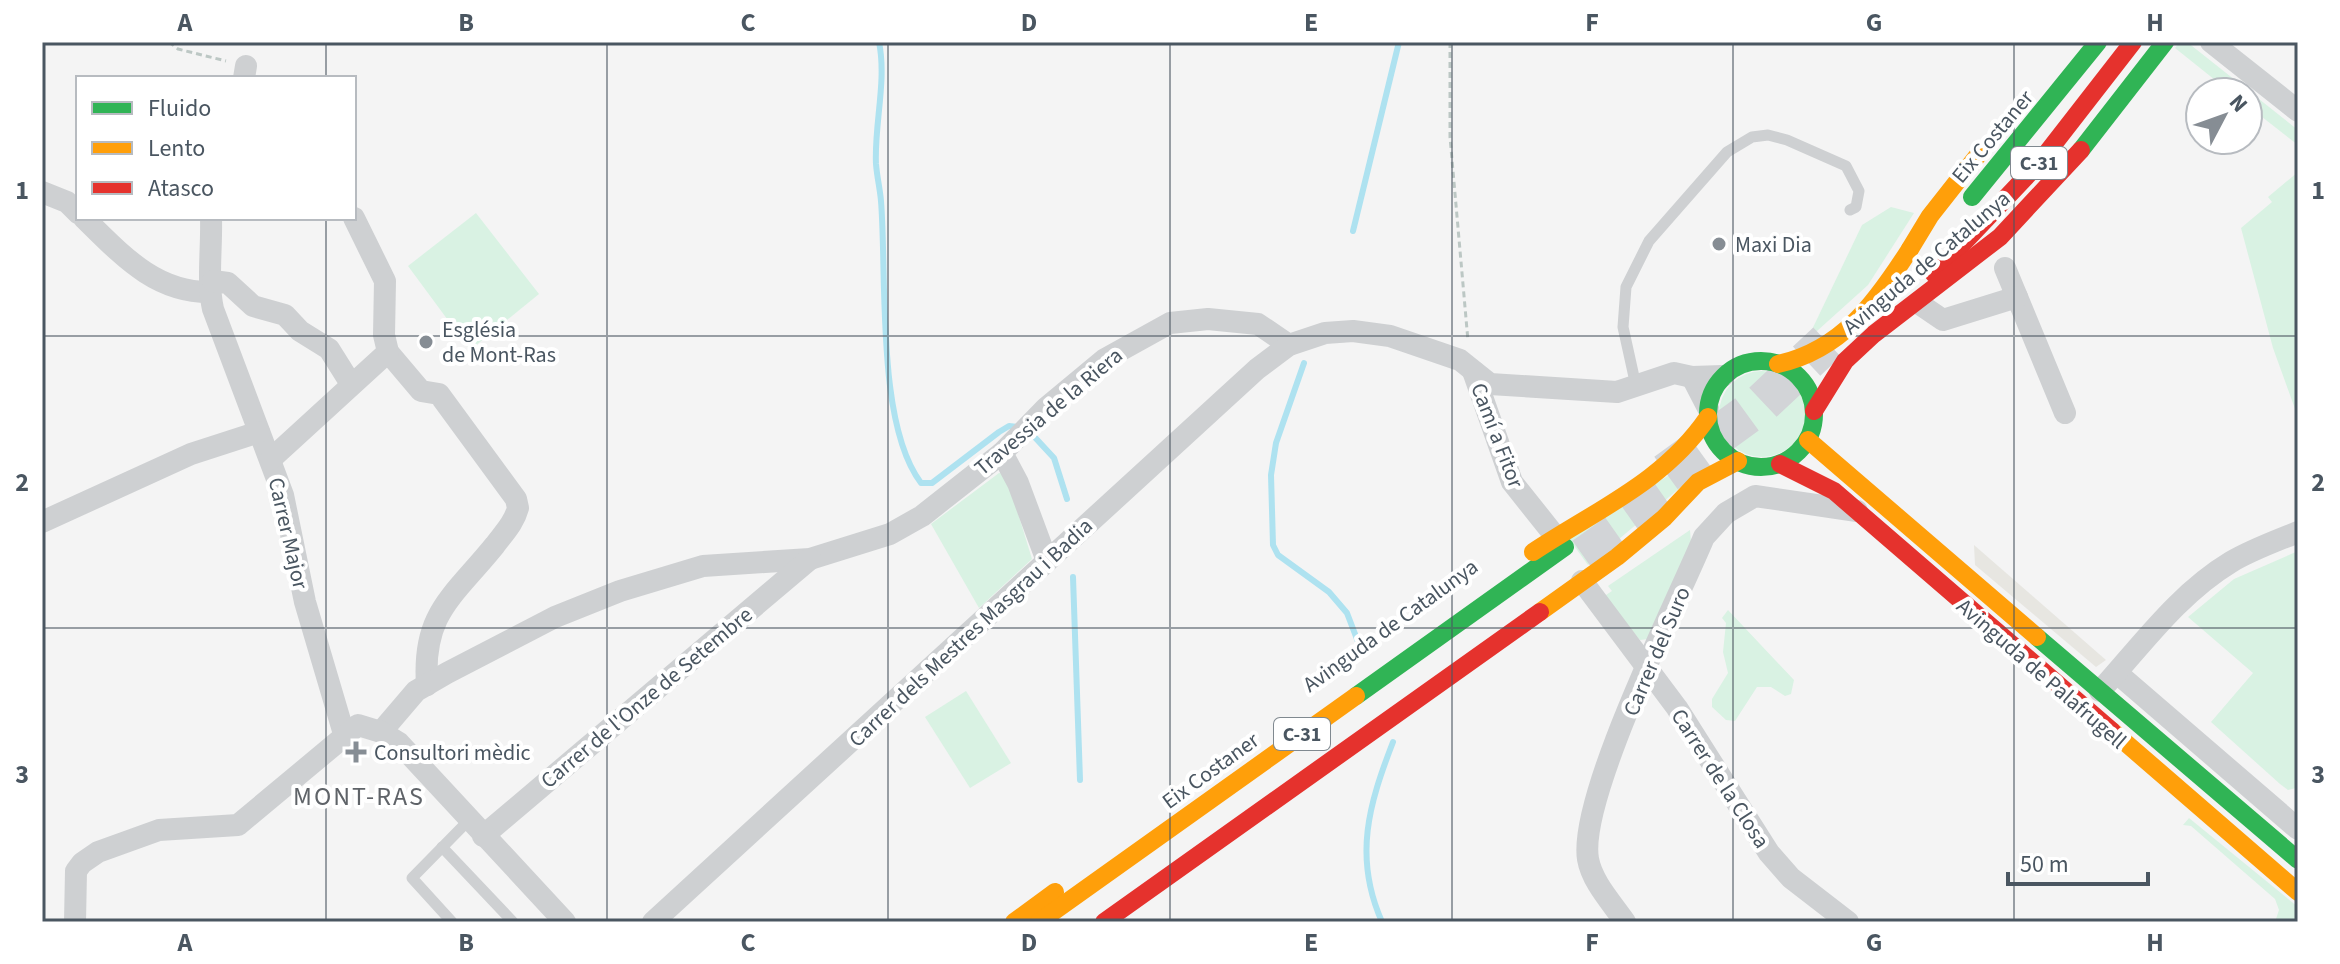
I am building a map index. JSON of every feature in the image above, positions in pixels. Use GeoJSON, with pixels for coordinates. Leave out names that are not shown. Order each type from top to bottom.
{"type":"FeatureCollection","features":[{"type":"Feature","properties":{"kind":"main road","name":"Eix Costaner"},"geometry":{"type":"LineString","coordinates":[[1914,253],[1952,221],[2098,42]]}},
{"type":"Feature","properties":{"kind":"main road","name":"C-31"},"geometry":{"type":"LineString","coordinates":[[1934,274],[1972,239],[2054,145],[2133,42]]}},
{"type":"Feature","properties":{"kind":"main road","name":"Avinguda de Catalunya"},"geometry":{"type":"LineString","coordinates":[[1814,411],[1845,361],[1874,334],[2000,237],[2040,196],[2077,155],[2165,42]]}},
{"type":"Feature","properties":{"kind":"main road"},"geometry":{"type":"LineString","coordinates":[[1914,253],[1937,207],[1989,142]]}},
{"type":"Feature","properties":{"kind":"main road","name":"Avinguda de Catalunya"},"geometry":{"type":"LineString","coordinates":[[1778,364],[1813,357],[1838,338],[1914,253]]}},
{"type":"Feature","properties":{"kind":"main road"},"geometry":{"type":"LineString","coordinates":[[1755,361],[1778,364],[1800,378],[1810,393],[1814,411],[1808,440],[1796,454],[1780,464],[1754,467],[1738,461],[1714,438],[1708,413],[1713,391],[1723,376],[1755,361]]}},
{"type":"Feature","properties":{"kind":"main road","name":"Avinguda de Catalunya"},"geometry":{"type":"LineString","coordinates":[[1014,922],[1665,470],[1692,445],[1708,413]]}},
{"type":"Feature","properties":{"kind":"main road","name":"Avinguda de Palafrugell"},"geometry":{"type":"LineString","coordinates":[[1808,440],[2298,860]]}},
{"type":"Feature","properties":{"kind":"main road"},"geometry":{"type":"LineString","coordinates":[[1104,922],[1647,533],[1698,482],[1738,461]]}},
{"type":"Feature","properties":{"kind":"main road","name":"Avinguda de Palafrugell"},"geometry":{"type":"LineString","coordinates":[[1780,464],[1834,491],[2298,892]]}},
{"type":"Feature","properties":{"kind":"main road","name":"Eix Costaner"},"geometry":{"type":"LineString","coordinates":[[1039,922],[1560,541]]}},
{"type":"Feature","properties":{"kind":"main road","name":"Eix Costaner"},"geometry":{"type":"LineString","coordinates":[[1085,913],[1584,557]]}},
{"type":"Feature","properties":{"kind":"street"},"geometry":{"type":"LineString","coordinates":[[2211,42],[2298,111]]}},
{"type":"Feature","properties":{"kind":"street"},"geometry":{"type":"LineString","coordinates":[[42,192],[67,202],[76,211]]}},
{"type":"Feature","properties":{"kind":"street"},"geometry":{"type":"LineString","coordinates":[[86,220],[146,273],[183,292],[228,283],[253,306],[285,315],[300,331],[329,349],[351,384]]}},
{"type":"Feature","properties":{"kind":"street","name":"Carrer Major"},"geometry":{"type":"LineString","coordinates":[[211,220],[211,286],[227,353],[239,375],[244,399],[271,459],[283,495],[305,602],[344,734]]}},
{"type":"Feature","properties":{"kind":"street"},"geometry":{"type":"LineString","coordinates":[[355,220],[385,281],[387,308],[384,335],[388,352],[421,391],[439,394],[516,499],[518,508],[508,528],[432,622],[425,652],[427,685]]}},
{"type":"Feature","properties":{"kind":"street"},"geometry":{"type":"LineString","coordinates":[[2005,268],[2065,413]]}},
{"type":"Feature","properties":{"kind":"street"},"geometry":{"type":"LineString","coordinates":[[1918,303],[1943,320],[2017,297]]}},
{"type":"Feature","properties":{"kind":"street","name":"Travessia de la Riera"},"geometry":{"type":"LineString","coordinates":[[381,732],[416,691],[555,617],[620,591],[703,566],[810,559],[890,534],[922,516],[1105,359],[1170,323],[1199,318],[1258,324],[1289,345]]}},
{"type":"Feature","properties":{"kind":"street"},"geometry":{"type":"LineString","coordinates":[[1289,345],[1339,331],[1390,336],[1460,360],[1490,384],[1557,390],[1617,392],[1674,373],[1692,377],[1723,376]]}},
{"type":"Feature","properties":{"kind":"street","name":"Carrer dels Mestres Masgrau i Badia"},"geometry":{"type":"LineString","coordinates":[[653,922],[1257,369],[1289,345]]}},
{"type":"Feature","properties":{"kind":"street"},"geometry":{"type":"LineString","coordinates":[[271,459],[388,352]]}},
{"type":"Feature","properties":{"kind":"street","name":"Camí a Fitor"},"geometry":{"type":"LineString","coordinates":[[1473,370],[1512,482],[1560,541]]}},
{"type":"Feature","properties":{"kind":"street"},"geometry":{"type":"LineString","coordinates":[[1692,377],[1708,413]]}},
{"type":"Feature","properties":{"kind":"street"},"geometry":{"type":"LineString","coordinates":[[42,522],[191,454],[259,432]]}},
{"type":"Feature","properties":{"kind":"street"},"geometry":{"type":"LineString","coordinates":[[1016,437],[1018,483],[1047,561]]}},
{"type":"Feature","properties":{"kind":"street","name":"Carrer del Suro"},"geometry":{"type":"LineString","coordinates":[[1625,922],[1596,880],[1588,862],[1587,842],[1604,775],[1704,537],[1726,513],[1755,496],[1857,511]]}},
{"type":"Feature","properties":{"kind":"street","name":"Avinguda de Palafrugell"},"geometry":{"type":"LineString","coordinates":[[2100,691],[2178,604],[2201,583],[2232,562],[2298,532]]}},
{"type":"Feature","properties":{"kind":"street","name":"Carrer de l'Onze de Setembre"},"geometry":{"type":"LineString","coordinates":[[476,828],[810,559]]}},
{"type":"Feature","properties":{"kind":"street"},"geometry":{"type":"LineString","coordinates":[[767,561],[771,591]]}},
{"type":"Feature","properties":{"kind":"street","name":"Carrer de la Closa"},"geometry":{"type":"LineString","coordinates":[[1582,581],[1647,667],[1769,853],[1791,878],[1848,922]]}},
{"type":"Feature","properties":{"kind":"street"},"geometry":{"type":"LineString","coordinates":[[2117,673],[2298,829]]}},
{"type":"Feature","properties":{"kind":"street"},"geometry":{"type":"LineString","coordinates":[[75,922],[76,871],[90,857],[159,830],[238,825],[358,725],[381,732],[399,743],[565,922]]}},
{"type":"Feature","properties":{"kind":"lane"},"geometry":{"type":"LineString","coordinates":[[1636,386],[1623,327],[1626,287],[1649,241],[1727,152],[1752,137],[1768,135],[1846,166],[1859,191],[1856,207],[1850,210]]}},
{"type":"Feature","properties":{"kind":"lane"},"geometry":{"type":"LineString","coordinates":[[452,922],[412,878],[442,847],[476,828]]}},
{"type":"Feature","properties":{"kind":"lane"},"geometry":{"type":"LineString","coordinates":[[442,847],[513,922]]}},
{"type":"Feature","properties":{"kind":"path"},"geometry":{"type":"LineString","coordinates":[[169,42],[178,49],[245,72]]}},
{"type":"Feature","properties":{"kind":"path"},"geometry":{"type":"LineString","coordinates":[[1450,42],[1450,137],[1467,353],[1473,370]]}},
{"type":"Feature","properties":{"kind":"green space"},"geometry":{"type":"Polygon","coordinates":[[[2180,42],[2187,42],[2230,76],[2210,76],[2175,48],[2180,42]]]}},
{"type":"Feature","properties":{"kind":"green space"},"geometry":{"type":"Polygon","coordinates":[[[2264,103],[2298,130],[2298,145],[2264,118],[2264,103]]]}},
{"type":"Feature","properties":{"kind":"green space"},"geometry":{"type":"Polygon","coordinates":[[[2298,172],[2298,417],[2273,348],[2241,228],[2272,202],[2268,197],[2298,172]]]}},
{"type":"Feature","properties":{"kind":"green space"},"geometry":{"type":"Polygon","coordinates":[[[1891,207],[1914,213],[1868,285],[1807,340],[1862,225],[1891,207]]]}},
{"type":"Feature","properties":{"kind":"green space"},"geometry":{"type":"Polygon","coordinates":[[[476,213],[539,294],[470,350],[408,266],[476,213]]]}},
{"type":"Feature","properties":{"kind":"green space"},"geometry":{"type":"Polygon","coordinates":[[[1762,371],[1779,374],[1793,383],[1802,397],[1805,414],[1802,431],[1793,445],[1779,454],[1762,457],[1745,454],[1731,445],[1722,431],[1719,414],[1722,397],[1731,383],[1745,374],[1762,371]]]}},
{"type":"Feature","properties":{"kind":"green space"},"geometry":{"type":"Polygon","coordinates":[[[1693,461],[1700,471],[1588,565],[1567,536],[1693,461]]]}},
{"type":"Feature","properties":{"kind":"green space"},"geometry":{"type":"Polygon","coordinates":[[[999,473],[1006,474],[1032,559],[979,608],[931,524],[999,473]]]}},
{"type":"Feature","properties":{"kind":"green space"},"geometry":{"type":"Polygon","coordinates":[[[1690,530],[1691,542],[1648,639],[1640,640],[1603,597],[1612,591],[1608,586],[1690,530]]]}},
{"type":"Feature","properties":{"kind":"green space"},"geometry":{"type":"Polygon","coordinates":[[[2298,551],[2298,791],[2296,788],[2288,790],[2280,784],[2211,722],[2253,673],[2188,617],[2234,579],[2298,551]]]}},
{"type":"Feature","properties":{"kind":"green space"},"geometry":{"type":"Polygon","coordinates":[[[1728,610],[1794,680],[1791,694],[1785,696],[1771,687],[1757,687],[1735,721],[1726,720],[1712,707],[1712,699],[1728,673],[1723,652],[1726,623],[1722,618],[1728,610]]]}},
{"type":"Feature","properties":{"kind":"green space"},"geometry":{"type":"Polygon","coordinates":[[[966,691],[1011,763],[970,788],[925,717],[966,691]]]}},
{"type":"Feature","properties":{"kind":"green space"},"geometry":{"type":"Polygon","coordinates":[[[2189,818],[2298,907],[2298,922],[2275,922],[2279,910],[2275,899],[2191,826],[2183,825],[2189,818]]]}},
{"type":"Feature","properties":{"kind":"sand"},"geometry":{"type":"Polygon","coordinates":[[[1974,545],[2106,660],[2096,667],[1975,565],[1974,545]]]}},
{"type":"Feature","properties":{"kind":"waterway"},"geometry":{"type":"LineString","coordinates":[[879,42],[882,72],[876,164],[881,201],[886,348],[897,424],[907,457],[921,483],[932,483],[999,432],[1009,426],[1019,427]]}},
{"type":"Feature","properties":{"kind":"waterway"},"geometry":{"type":"LineString","coordinates":[[1353,231],[1399,42]]}},
{"type":"Feature","properties":{"kind":"waterway"},"geometry":{"type":"LineString","coordinates":[[1304,363],[1276,443],[1271,475],[1273,545],[1278,555],[1329,592],[1347,613],[1360,647]]}},
{"type":"Feature","properties":{"kind":"waterway"},"geometry":{"type":"LineString","coordinates":[[1029,431],[1054,458],[1067,499]]}},
{"type":"Feature","properties":{"kind":"waterway"},"geometry":{"type":"LineString","coordinates":[[1073,577],[1080,780]]}},
{"type":"Feature","properties":{"kind":"waterway"},"geometry":{"type":"LineString","coordinates":[[1382,922],[1373,898],[1366,853],[1371,809],[1393,742]]}},
{"type":"Feature","properties":{"kind":"tunnel"},"geometry":{"type":"LineString","coordinates":[[1666,473],[1760,405],[1827,342]]}},
{"type":"Feature","properties":{"kind":"tunnel"},"geometry":{"type":"LineString","coordinates":[[1584,557],[1682,488]]}},
{"type":"Feature","properties":{"kind":"traffic: fast"},"geometry":{"type":"LineString","coordinates":[[1972,197],[2098,42]]}},
{"type":"Feature","properties":{"kind":"traffic: fast"},"geometry":{"type":"LineString","coordinates":[[2081,150],[2165,42]]}},
{"type":"Feature","properties":{"kind":"traffic: fast"},"geometry":{"type":"LineString","coordinates":[[1761,361],[1781,365],[1798,377],[1810,394],[1814,414],[1810,434],[1798,451],[1781,463],[1761,467],[1741,463],[1724,451],[1712,434],[1708,414],[1712,394],[1724,377],[1741,365],[1761,361]]}},
{"type":"Feature","properties":{"kind":"traffic: fast"},"geometry":{"type":"LineString","coordinates":[[1356,696],[1565,547]]}},
{"type":"Feature","properties":{"kind":"traffic: fast"},"geometry":{"type":"LineString","coordinates":[[2037,637],[2298,860]]}},
{"type":"Feature","properties":{"kind":"traffic: slow"},"geometry":{"type":"LineString","coordinates":[[1910,249],[1930,216],[1978,155]]}},
{"type":"Feature","properties":{"kind":"traffic: slow"},"geometry":{"type":"LineString","coordinates":[[1778,364],[1821,348],[1839,335],[1870,305],[1910,249]]}},
{"type":"Feature","properties":{"kind":"traffic: slow"},"geometry":{"type":"LineString","coordinates":[[1533,552],[1650,477],[1671,460],[1708,417]]}},
{"type":"Feature","properties":{"kind":"traffic: slow"},"geometry":{"type":"LineString","coordinates":[[1808,440],[2037,637]]}},
{"type":"Feature","properties":{"kind":"traffic: slow"},"geometry":{"type":"LineString","coordinates":[[1540,612],[1617,557],[1664,518],[1698,482],[1738,461]]}},
{"type":"Feature","properties":{"kind":"traffic: slow"},"geometry":{"type":"LineString","coordinates":[[1039,922],[1356,696]]}},
{"type":"Feature","properties":{"kind":"traffic: slow"},"geometry":{"type":"LineString","coordinates":[[2112,731],[2298,892]]}},
{"type":"Feature","properties":{"kind":"traffic: slow"},"geometry":{"type":"LineString","coordinates":[[1014,922],[1055,892]]}},
{"type":"Feature","properties":{"kind":"traffic: jam"},"geometry":{"type":"LineString","coordinates":[[1934,274],[2039,163],[2133,42]]}},
{"type":"Feature","properties":{"kind":"traffic: jam"},"geometry":{"type":"LineString","coordinates":[[1814,411],[1845,361],[1874,334],[2000,237],[2081,150]]}},
{"type":"Feature","properties":{"kind":"traffic: jam"},"geometry":{"type":"LineString","coordinates":[[1780,464],[1834,491],[2112,731]]}},
{"type":"Feature","properties":{"kind":"traffic: jam"},"geometry":{"type":"LineString","coordinates":[[1104,922],[1540,612]]}},
{"type":"Feature","properties":{"kind":"place","name":"Maxi Dia"},"geometry":{"type":"Point","coordinates":[1719,244]}},
{"type":"Feature","properties":{"kind":"place","name":"Església de Mont-Ras"},"geometry":{"type":"Point","coordinates":[426,342]}},
{"type":"Feature","properties":{"kind":"place","name":"Consultori mèdic"},"geometry":{"type":"Point","coordinates":[356,752]}},
{"type":"Feature","properties":{"kind":"district","name":"MONT-RAS"},"geometry":{"type":"Point","coordinates":[359,796]}}]}
